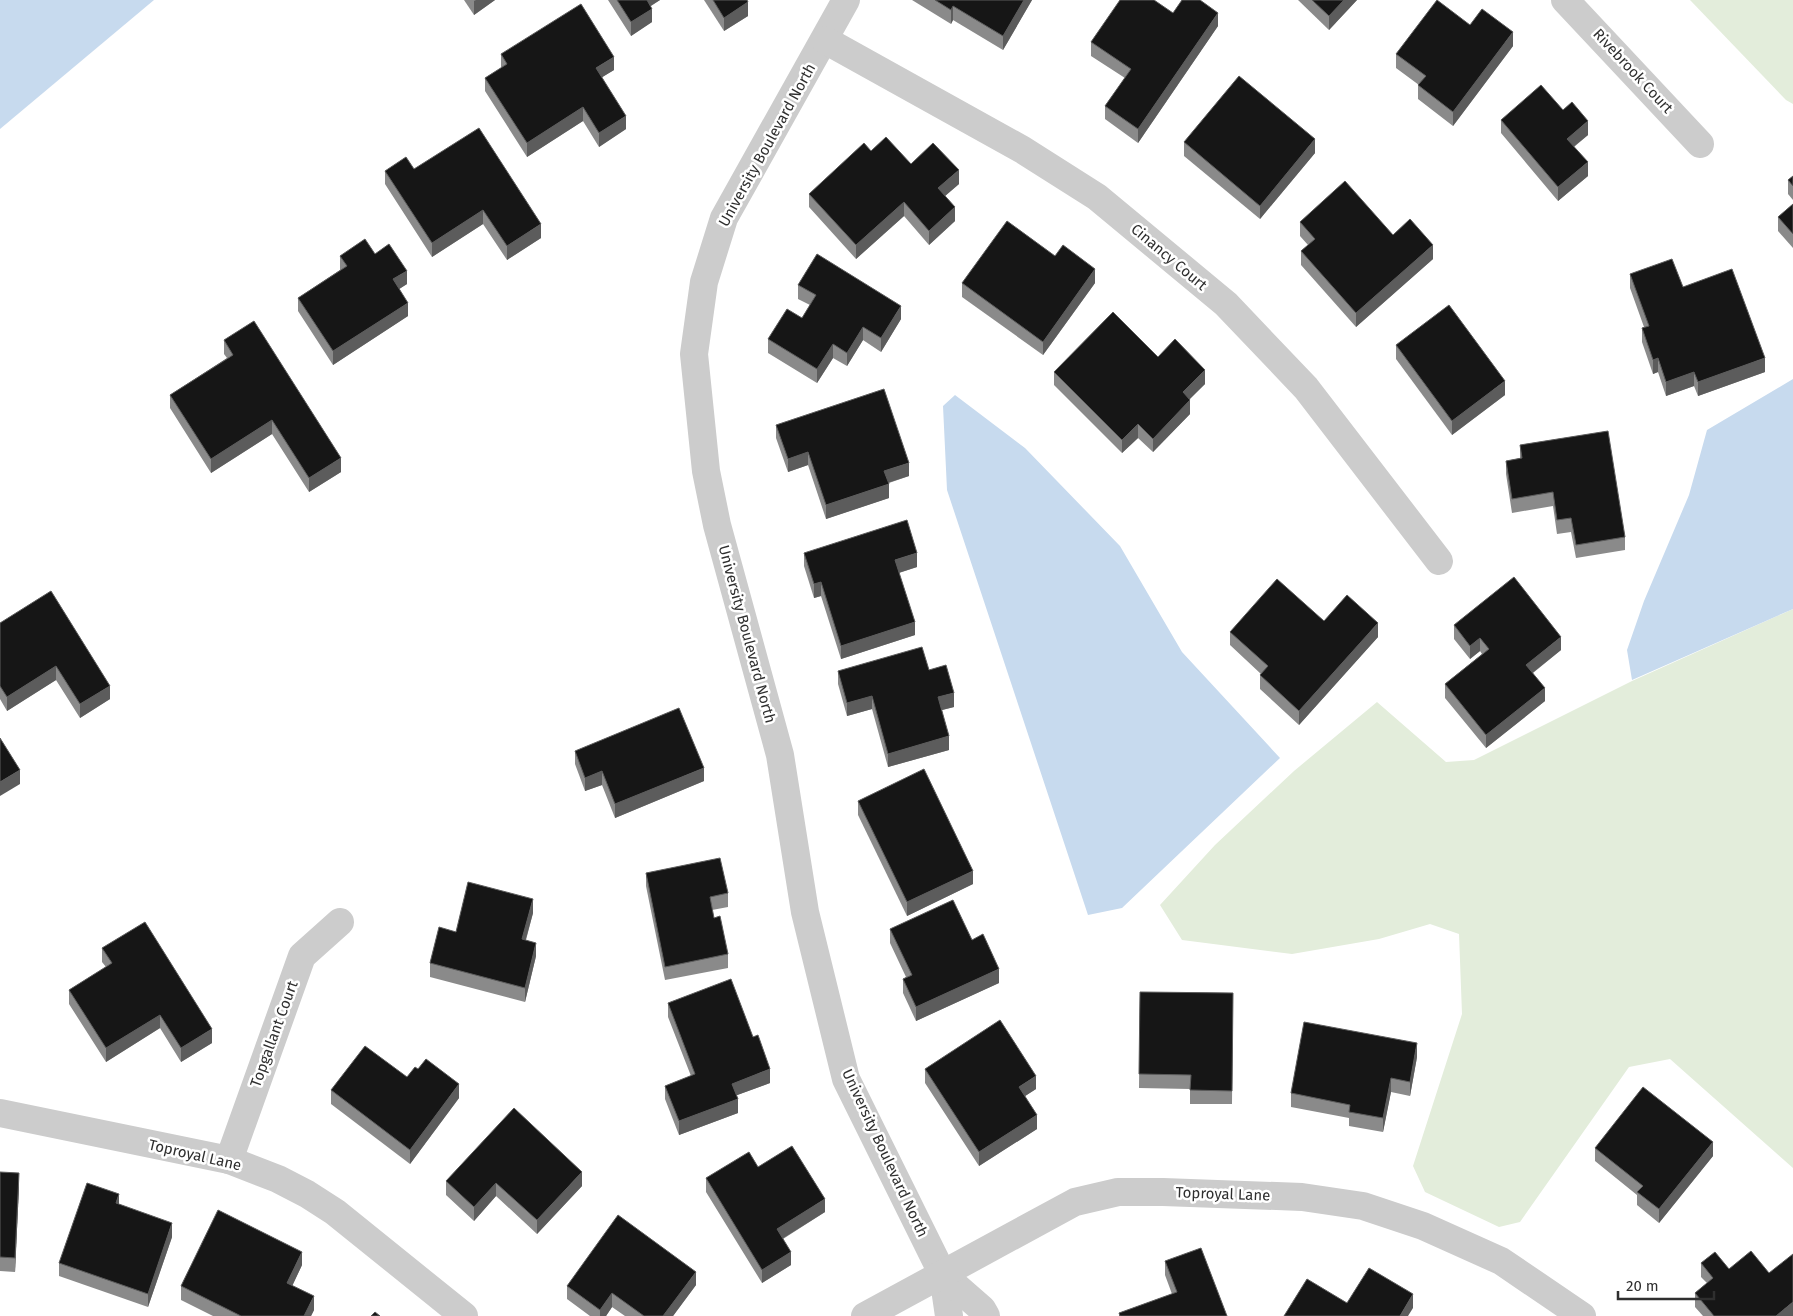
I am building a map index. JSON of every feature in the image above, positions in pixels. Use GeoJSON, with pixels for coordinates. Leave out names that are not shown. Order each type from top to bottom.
{"type":"FeatureCollection","features":[{"type":"Feature","properties":{"kind":"street","name":"University Boulevard North"},"geometry":{"type":"LineString","coordinates":[[846,0],[724,218],[704,282],[694,354],[708,480],[717,525],[780,755],[806,912],[846,1079],[943,1275],[949,1316]]}},
{"type":"Feature","properties":{"kind":"street","name":"Rivebrook Court"},"geometry":{"type":"LineString","coordinates":[[1565,0],[1700,144]]}},
{"type":"Feature","properties":{"kind":"street","name":"Cinancy Court"},"geometry":{"type":"LineString","coordinates":[[825,40],[1023,150],[1097,197],[1226,304],[1306,388],[1439,561]]}},
{"type":"Feature","properties":{"kind":"street","name":"Topgallant Court"},"geometry":{"type":"LineString","coordinates":[[229,1160],[302,956],[340,922]]}},
{"type":"Feature","properties":{"kind":"street","name":"Toproyal Lane"},"geometry":{"type":"LineString","coordinates":[[0,1113],[229,1160],[278,1179],[307,1194],[335,1212],[464,1316]]}},
{"type":"Feature","properties":{"kind":"street","name":"Toproyal Lane"},"geometry":{"type":"LineString","coordinates":[[865,1316],[1075,1202],[1118,1192],[1302,1197],[1363,1206],[1423,1226],[1501,1261],[1582,1316]]}},
{"type":"Feature","properties":{"kind":"street","name":"University Boulevard North"},"geometry":{"type":"LineString","coordinates":[[943,1275],[982,1309],[986,1316]]}},
{"type":"Feature","properties":{"kind":"green space"},"geometry":{"type":"Polygon","coordinates":[[[1690,0],[1793,0],[1793,104],[1786,100],[1690,0]]]}},
{"type":"Feature","properties":{"kind":"green space"},"geometry":{"type":"Polygon","coordinates":[[[1793,609],[1793,1168],[1670,1059],[1629,1067],[1520,1222],[1499,1227],[1425,1192],[1413,1166],[1462,1014],[1459,934],[1430,924],[1379,939],[1292,954],[1182,940],[1160,905],[1215,845],[1294,771],[1377,702],[1446,762],[1474,760],[1632,681],[1793,609]]]}},
{"type":"Feature","properties":{"kind":"water"},"geometry":{"type":"Polygon","coordinates":[[[0,0],[154,0],[0,129],[0,0]]]}},
{"type":"Feature","properties":{"kind":"water"},"geometry":{"type":"Polygon","coordinates":[[[1793,379],[1793,609],[1632,680],[1627,650],[1644,601],[1689,495],[1707,430],[1793,379]]]}},
{"type":"Feature","properties":{"kind":"water"},"geometry":{"type":"Polygon","coordinates":[[[955,395],[1025,448],[1120,546],[1182,652],[1280,758],[1122,908],[1088,915],[947,490],[943,406],[955,395]]]}},
{"type":"Feature","properties":{"kind":"building"},"geometry":{"type":"Polygon","coordinates":[[[617,0],[647,0],[652,9],[631,22],[617,0]]]}},
{"type":"Feature","properties":{"kind":"building"},"geometry":{"type":"Polygon","coordinates":[[[713,0],[747,0],[748,2],[724,18],[713,0]]]}},
{"type":"Feature","properties":{"kind":"building"},"geometry":{"type":"Polygon","coordinates":[[[935,0],[1024,0],[1003,36],[953,6],[951,10],[935,0]]]}},
{"type":"Feature","properties":{"kind":"building"},"geometry":{"type":"Polygon","coordinates":[[[1120,0],[1154,0],[1173,13],[1182,0],[1200,0],[1218,13],[1138,129],[1105,106],[1131,69],[1091,42],[1120,0]]]}},
{"type":"Feature","properties":{"kind":"building"},"geometry":{"type":"Polygon","coordinates":[[[1312,0],[1344,0],[1329,16],[1312,0]]]}},
{"type":"Feature","properties":{"kind":"building"},"geometry":{"type":"Polygon","coordinates":[[[1437,0],[1470,25],[1482,9],[1513,32],[1453,112],[1418,85],[1426,76],[1396,54],[1437,0]]]}},
{"type":"Feature","properties":{"kind":"building"},"geometry":{"type":"Polygon","coordinates":[[[581,4],[614,57],[596,68],[626,116],[599,133],[583,107],[527,143],[485,78],[507,64],[501,54],[581,4]]]}},
{"type":"Feature","properties":{"kind":"building"},"geometry":{"type":"Polygon","coordinates":[[[1239,76],[1315,139],[1260,206],[1184,142],[1239,76]]]}},
{"type":"Feature","properties":{"kind":"building"},"geometry":{"type":"Polygon","coordinates":[[[1541,85],[1563,110],[1572,102],[1588,121],[1567,139],[1588,162],[1558,187],[1501,120],[1541,85]]]}},
{"type":"Feature","properties":{"kind":"building"},"geometry":{"type":"Polygon","coordinates":[[[479,128],[541,224],[507,246],[483,210],[432,243],[385,171],[406,157],[414,169],[479,128]]]}},
{"type":"Feature","properties":{"kind":"building"},"geometry":{"type":"Polygon","coordinates":[[[886,137],[911,164],[933,143],[959,170],[938,188],[955,207],[929,231],[904,202],[856,245],[809,194],[864,143],[871,151],[886,137]]]}},
{"type":"Feature","properties":{"kind":"building"},"geometry":{"type":"Polygon","coordinates":[[[1793,176],[1793,186],[1788,180],[1793,176]]]}},
{"type":"Feature","properties":{"kind":"building"},"geometry":{"type":"Polygon","coordinates":[[[1345,181],[1393,235],[1410,219],[1433,245],[1356,313],[1301,251],[1315,239],[1300,222],[1345,181]]]}},
{"type":"Feature","properties":{"kind":"building"},"geometry":{"type":"Polygon","coordinates":[[[1793,204],[1793,234],[1778,217],[1793,204]]]}},
{"type":"Feature","properties":{"kind":"building"},"geometry":{"type":"Polygon","coordinates":[[[1007,221],[1055,256],[1063,245],[1095,269],[1043,342],[962,283],[1007,221]]]}},
{"type":"Feature","properties":{"kind":"building"},"geometry":{"type":"Polygon","coordinates":[[[365,239],[375,254],[389,244],[407,271],[393,279],[408,303],[333,351],[298,298],[347,266],[340,256],[365,239]]]}},
{"type":"Feature","properties":{"kind":"building"},"geometry":{"type":"Polygon","coordinates":[[[817,254],[901,306],[881,338],[863,327],[847,353],[833,344],[817,369],[768,339],[787,309],[802,318],[816,295],[798,285],[817,254]]]}},
{"type":"Feature","properties":{"kind":"building"},"geometry":{"type":"Polygon","coordinates":[[[1672,259],[1683,287],[1732,269],[1765,358],[1698,382],[1694,372],[1666,382],[1658,358],[1653,360],[1642,328],[1649,326],[1630,274],[1672,259]]]}},
{"type":"Feature","properties":{"kind":"building"},"geometry":{"type":"Polygon","coordinates":[[[1449,305],[1505,381],[1452,421],[1396,345],[1449,305]]]}},
{"type":"Feature","properties":{"kind":"building"},"geometry":{"type":"Polygon","coordinates":[[[1113,312],[1158,357],[1175,339],[1205,370],[1183,392],[1190,400],[1153,439],[1138,424],[1122,440],[1054,372],[1113,312]]]}},
{"type":"Feature","properties":{"kind":"building"},"geometry":{"type":"Polygon","coordinates":[[[254,321],[341,458],[309,478],[272,420],[211,459],[170,395],[233,355],[224,340],[254,321]]]}},
{"type":"Feature","properties":{"kind":"building"},"geometry":{"type":"Polygon","coordinates":[[[884,389],[909,463],[884,471],[889,484],[826,505],[808,452],[788,459],[776,425],[884,389]]]}},
{"type":"Feature","properties":{"kind":"building"},"geometry":{"type":"Polygon","coordinates":[[[1608,431],[1625,537],[1576,545],[1571,518],[1557,520],[1553,492],[1512,499],[1506,461],[1522,458],[1520,445],[1608,431]]]}},
{"type":"Feature","properties":{"kind":"building"},"geometry":{"type":"Polygon","coordinates":[[[907,520],[917,553],[895,560],[915,622],[841,646],[821,582],[814,584],[804,553],[907,520]]]}},
{"type":"Feature","properties":{"kind":"building"},"geometry":{"type":"Polygon","coordinates":[[[1514,577],[1561,637],[1526,665],[1545,688],[1486,735],[1445,684],[1489,649],[1480,638],[1470,646],[1454,625],[1514,577]]]}},
{"type":"Feature","properties":{"kind":"building"},"geometry":{"type":"Polygon","coordinates":[[[1277,579],[1324,621],[1347,595],[1378,623],[1299,711],[1260,675],[1268,666],[1230,632],[1277,579]]]}},
{"type":"Feature","properties":{"kind":"building"},"geometry":{"type":"Polygon","coordinates":[[[51,591],[110,686],[80,704],[56,666],[7,697],[0,686],[0,623],[51,591]]]}},
{"type":"Feature","properties":{"kind":"building"},"geometry":{"type":"Polygon","coordinates":[[[922,647],[929,670],[946,665],[954,693],[938,697],[949,736],[888,754],[872,696],[847,703],[838,671],[922,647]]]}},
{"type":"Feature","properties":{"kind":"building"},"geometry":{"type":"Polygon","coordinates":[[[679,708],[704,768],[615,804],[602,771],[585,778],[575,751],[679,708]]]}},
{"type":"Feature","properties":{"kind":"building"},"geometry":{"type":"Polygon","coordinates":[[[0,738],[20,770],[0,782],[0,738]]]}},
{"type":"Feature","properties":{"kind":"building"},"geometry":{"type":"Polygon","coordinates":[[[924,769],[973,871],[907,902],[858,801],[924,769]]]}},
{"type":"Feature","properties":{"kind":"building"},"geometry":{"type":"Polygon","coordinates":[[[720,858],[728,893],[710,897],[714,918],[720,916],[728,954],[665,967],[646,873],[720,858]]]}},
{"type":"Feature","properties":{"kind":"building"},"geometry":{"type":"Polygon","coordinates":[[[468,882],[533,899],[522,939],[536,943],[525,988],[430,963],[439,927],[456,932],[468,882]]]}},
{"type":"Feature","properties":{"kind":"building"},"geometry":{"type":"Polygon","coordinates":[[[953,900],[972,940],[983,934],[999,969],[916,1007],[903,979],[912,975],[890,929],[953,900]]]}},
{"type":"Feature","properties":{"kind":"building"},"geometry":{"type":"Polygon","coordinates":[[[145,922],[212,1029],[181,1048],[160,1015],[106,1048],[69,990],[112,963],[102,948],[145,922]]]}},
{"type":"Feature","properties":{"kind":"building"},"geometry":{"type":"Polygon","coordinates":[[[731,979],[753,1037],[758,1035],[770,1069],[732,1084],[738,1099],[679,1121],[665,1086],[695,1074],[668,1003],[731,979]]]}},
{"type":"Feature","properties":{"kind":"building"},"geometry":{"type":"Polygon","coordinates":[[[1140,992],[1233,993],[1232,1091],[1190,1090],[1191,1075],[1139,1074],[1140,992]]]}},
{"type":"Feature","properties":{"kind":"building"},"geometry":{"type":"Polygon","coordinates":[[[1000,1020],[1036,1076],[1019,1087],[1037,1115],[979,1152],[925,1069],[1000,1020]]]}},
{"type":"Feature","properties":{"kind":"building"},"geometry":{"type":"Polygon","coordinates":[[[1304,1022],[1417,1043],[1410,1082],[1391,1078],[1383,1118],[1349,1112],[1350,1105],[1291,1093],[1304,1022]]]}},
{"type":"Feature","properties":{"kind":"building"},"geometry":{"type":"Polygon","coordinates":[[[365,1046],[407,1077],[415,1067],[418,1069],[426,1059],[459,1084],[410,1150],[331,1090],[365,1046]]]}},
{"type":"Feature","properties":{"kind":"building"},"geometry":{"type":"Polygon","coordinates":[[[1643,1087],[1713,1142],[1659,1209],[1637,1192],[1643,1186],[1595,1148],[1643,1087]]]}},
{"type":"Feature","properties":{"kind":"building"},"geometry":{"type":"Polygon","coordinates":[[[514,1108],[582,1172],[537,1220],[496,1183],[474,1207],[446,1181],[514,1108]]]}},
{"type":"Feature","properties":{"kind":"building"},"geometry":{"type":"Polygon","coordinates":[[[792,1146],[825,1199],[777,1229],[791,1252],[762,1270],[706,1178],[749,1152],[758,1167],[792,1146]]]}},
{"type":"Feature","properties":{"kind":"building"},"geometry":{"type":"Polygon","coordinates":[[[0,1172],[19,1173],[15,1258],[0,1257],[0,1172]]]}},
{"type":"Feature","properties":{"kind":"building"},"geometry":{"type":"Polygon","coordinates":[[[87,1183],[119,1194],[116,1203],[172,1223],[148,1294],[59,1263],[87,1183]]]}},
{"type":"Feature","properties":{"kind":"building"},"geometry":{"type":"Polygon","coordinates":[[[218,1210],[302,1252],[287,1283],[314,1296],[304,1316],[241,1316],[181,1286],[218,1210]]]}},
{"type":"Feature","properties":{"kind":"building"},"geometry":{"type":"Polygon","coordinates":[[[618,1215],[696,1272],[663,1316],[644,1316],[612,1293],[600,1310],[567,1286],[618,1215]]]}},
{"type":"Feature","properties":{"kind":"building"},"geometry":{"type":"Polygon","coordinates":[[[1201,1248],[1227,1316],[1120,1316],[1119,1313],[1177,1292],[1165,1261],[1201,1248]]]}},
{"type":"Feature","properties":{"kind":"building"},"geometry":{"type":"Polygon","coordinates":[[[1751,1251],[1769,1273],[1793,1254],[1793,1302],[1776,1316],[1714,1316],[1695,1293],[1713,1278],[1701,1263],[1715,1252],[1729,1269],[1751,1251]]]}},
{"type":"Feature","properties":{"kind":"building"},"geometry":{"type":"Polygon","coordinates":[[[1369,1268],[1413,1294],[1400,1316],[1284,1316],[1307,1279],[1347,1303],[1369,1268]]]}},
{"type":"Feature","properties":{"kind":"building"},"geometry":{"type":"Polygon","coordinates":[[[375,1312],[380,1316],[371,1316],[375,1312]]]}}]}
